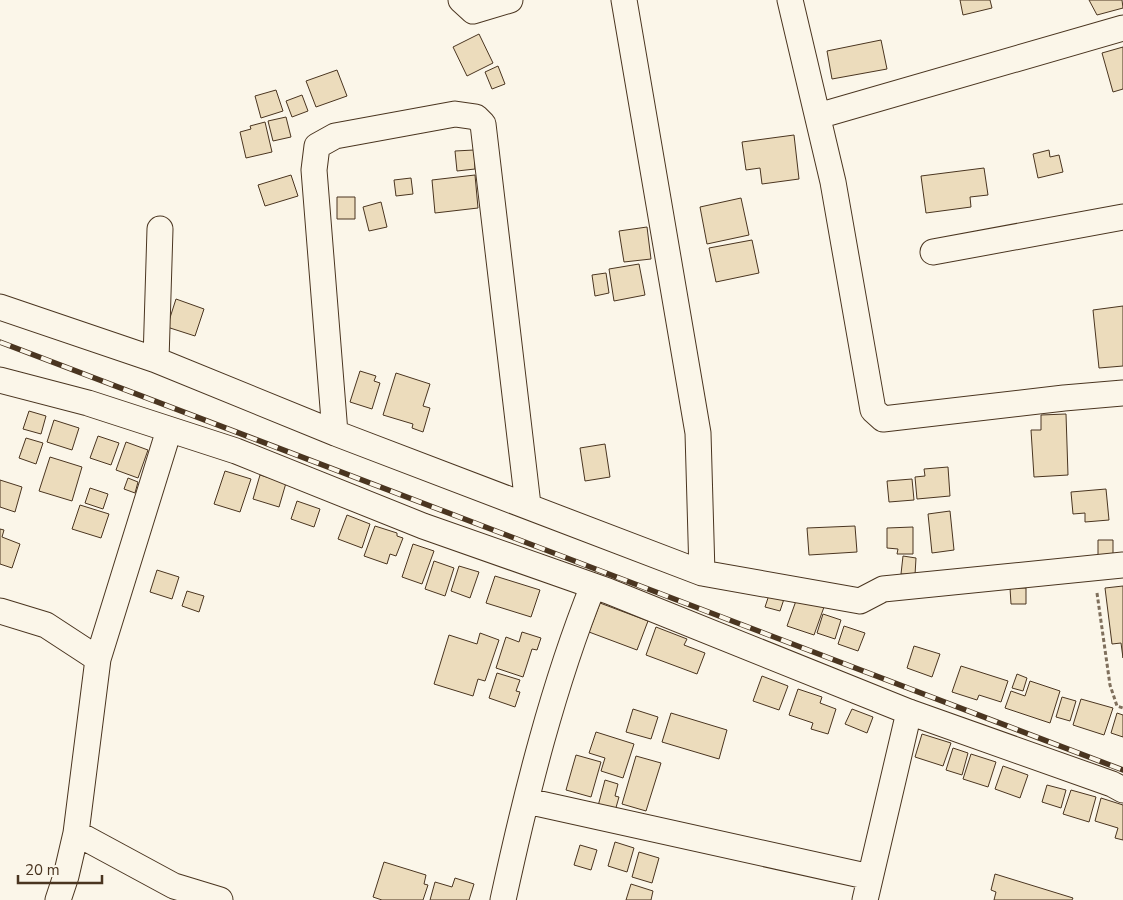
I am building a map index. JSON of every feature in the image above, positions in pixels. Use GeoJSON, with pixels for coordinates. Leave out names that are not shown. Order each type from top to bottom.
{"type":"FeatureCollection","features":[{"type":"Feature","properties":{"kind":"street"},"geometry":{"type":"LineString","coordinates":[[461,0],[473,11],[510,0]]}},
{"type":"Feature","properties":{"kind":"street"},"geometry":{"type":"LineString","coordinates":[[624,0],[698,433],[702,573]]}},
{"type":"Feature","properties":{"kind":"street"},"geometry":{"type":"LineString","coordinates":[[790,0],[833,182],[873,410],[883,419],[1123,393]]}},
{"type":"Feature","properties":{"kind":"street"},"geometry":{"type":"LineString","coordinates":[[818,116],[1123,28]]}},
{"type":"Feature","properties":{"kind":"street"},"geometry":{"type":"LineString","coordinates":[[335,433],[314,170],[317,146],[335,136],[455,114],[476,117],[482,124],[528,505]]}},
{"type":"Feature","properties":{"kind":"street"},"geometry":{"type":"LineString","coordinates":[[933,252],[1123,217]]}},
{"type":"Feature","properties":{"kind":"street"},"geometry":{"type":"LineString","coordinates":[[156,360],[160,229]]}},
{"type":"Feature","properties":{"kind":"street"},"geometry":{"type":"LineString","coordinates":[[0,307],[156,360],[335,433],[528,505],[702,573],[860,601],[883,589],[1123,565]]}},
{"type":"Feature","properties":{"kind":"street"},"geometry":{"type":"LineString","coordinates":[[0,380],[88,404],[236,451],[423,526],[593,586],[909,712],[1112,784],[1123,790]]}},
{"type":"Feature","properties":{"kind":"street"},"geometry":{"type":"LineString","coordinates":[[58,900],[76,834],[98,659],[169,430]]}},
{"type":"Feature","properties":{"kind":"street"},"geometry":{"type":"LineString","coordinates":[[503,900],[527,801],[575,632],[593,586]]}},
{"type":"Feature","properties":{"kind":"street"},"geometry":{"type":"LineString","coordinates":[[0,611],[46,625],[98,659]]}},
{"type":"Feature","properties":{"kind":"street"},"geometry":{"type":"LineString","coordinates":[[527,801],[868,889],[909,712]]}},
{"type":"Feature","properties":{"kind":"street"},"geometry":{"type":"LineString","coordinates":[[76,834],[174,886],[220,900]]}},
{"type":"Feature","properties":{"kind":"path"},"geometry":{"type":"LineString","coordinates":[[1094,567],[1098,610],[1110,685],[1117,706],[1123,708]]}},
{"type":"Feature","properties":{"kind":"building"},"geometry":{"type":"Polygon","coordinates":[[[960,0],[990,0],[992,8],[963,15],[960,0]]]}},
{"type":"Feature","properties":{"kind":"building"},"geometry":{"type":"Polygon","coordinates":[[[1089,0],[1122,0],[1123,8],[1097,15],[1089,0]]]}},
{"type":"Feature","properties":{"kind":"building"},"geometry":{"type":"Polygon","coordinates":[[[479,34],[493,63],[467,76],[453,47],[479,34]]]}},
{"type":"Feature","properties":{"kind":"building"},"geometry":{"type":"Polygon","coordinates":[[[881,40],[887,69],[832,79],[827,51],[881,40]]]}},
{"type":"Feature","properties":{"kind":"building"},"geometry":{"type":"Polygon","coordinates":[[[1123,47],[1123,89],[1113,92],[1102,53],[1123,47]]]}},
{"type":"Feature","properties":{"kind":"building"},"geometry":{"type":"Polygon","coordinates":[[[498,66],[505,84],[492,89],[485,72],[498,66]]]}},
{"type":"Feature","properties":{"kind":"building"},"geometry":{"type":"Polygon","coordinates":[[[337,70],[347,96],[316,107],[306,81],[337,70]]]}},
{"type":"Feature","properties":{"kind":"building"},"geometry":{"type":"Polygon","coordinates":[[[276,90],[283,111],[261,118],[255,96],[276,90]]]}},
{"type":"Feature","properties":{"kind":"building"},"geometry":{"type":"Polygon","coordinates":[[[302,95],[308,111],[292,117],[286,101],[302,95]]]}},
{"type":"Feature","properties":{"kind":"building"},"geometry":{"type":"Polygon","coordinates":[[[286,117],[291,137],[273,141],[268,121],[286,117]]]}},
{"type":"Feature","properties":{"kind":"building"},"geometry":{"type":"Polygon","coordinates":[[[265,122],[272,152],[246,158],[240,132],[251,129],[250,126],[265,122]]]}},
{"type":"Feature","properties":{"kind":"building"},"geometry":{"type":"Polygon","coordinates":[[[794,135],[799,179],[762,184],[760,168],[746,170],[742,142],[794,135]]]}},
{"type":"Feature","properties":{"kind":"building"},"geometry":{"type":"Polygon","coordinates":[[[474,150],[475,169],[457,171],[455,151],[474,150]]]}},
{"type":"Feature","properties":{"kind":"building"},"geometry":{"type":"Polygon","coordinates":[[[1049,150],[1050,157],[1059,155],[1063,172],[1038,178],[1033,154],[1049,150]]]}},
{"type":"Feature","properties":{"kind":"building"},"geometry":{"type":"Polygon","coordinates":[[[984,168],[988,195],[970,197],[971,207],[926,213],[921,176],[984,168]]]}},
{"type":"Feature","properties":{"kind":"building"},"geometry":{"type":"Polygon","coordinates":[[[291,175],[298,196],[265,206],[258,185],[291,175]]]}},
{"type":"Feature","properties":{"kind":"building"},"geometry":{"type":"Polygon","coordinates":[[[475,175],[478,208],[435,213],[432,180],[475,175]]]}},
{"type":"Feature","properties":{"kind":"building"},"geometry":{"type":"Polygon","coordinates":[[[411,178],[413,194],[396,196],[394,180],[411,178]]]}},
{"type":"Feature","properties":{"kind":"building"},"geometry":{"type":"Polygon","coordinates":[[[337,197],[355,197],[355,219],[337,219],[337,197]]]}},
{"type":"Feature","properties":{"kind":"building"},"geometry":{"type":"Polygon","coordinates":[[[741,198],[749,235],[707,244],[700,207],[741,198]]]}},
{"type":"Feature","properties":{"kind":"building"},"geometry":{"type":"Polygon","coordinates":[[[381,202],[387,227],[369,231],[363,207],[381,202]]]}},
{"type":"Feature","properties":{"kind":"building"},"geometry":{"type":"Polygon","coordinates":[[[647,227],[651,259],[624,262],[619,231],[647,227]]]}},
{"type":"Feature","properties":{"kind":"building"},"geometry":{"type":"Polygon","coordinates":[[[752,240],[759,273],[716,282],[709,248],[752,240]]]}},
{"type":"Feature","properties":{"kind":"building"},"geometry":{"type":"Polygon","coordinates":[[[639,264],[645,295],[614,301],[609,269],[639,264]]]}},
{"type":"Feature","properties":{"kind":"building"},"geometry":{"type":"Polygon","coordinates":[[[606,273],[609,293],[595,296],[592,275],[606,273]]]}},
{"type":"Feature","properties":{"kind":"building"},"geometry":{"type":"Polygon","coordinates":[[[176,299],[204,309],[195,336],[167,327],[176,299]]]}},
{"type":"Feature","properties":{"kind":"building"},"geometry":{"type":"Polygon","coordinates":[[[1123,306],[1123,366],[1099,368],[1093,310],[1123,306]]]}},
{"type":"Feature","properties":{"kind":"building"},"geometry":{"type":"Polygon","coordinates":[[[360,371],[376,376],[374,381],[380,383],[372,409],[350,402],[360,371]]]}},
{"type":"Feature","properties":{"kind":"building"},"geometry":{"type":"Polygon","coordinates":[[[396,373],[430,384],[423,406],[430,408],[423,432],[412,428],[413,424],[383,415],[396,373]]]}},
{"type":"Feature","properties":{"kind":"building"},"geometry":{"type":"Polygon","coordinates":[[[29,411],[46,416],[41,434],[23,429],[29,411]]]}},
{"type":"Feature","properties":{"kind":"building"},"geometry":{"type":"Polygon","coordinates":[[[1066,414],[1068,475],[1034,477],[1031,430],[1041,430],[1041,415],[1066,414]]]}},
{"type":"Feature","properties":{"kind":"building"},"geometry":{"type":"Polygon","coordinates":[[[54,420],[79,428],[72,450],[47,442],[54,420]]]}},
{"type":"Feature","properties":{"kind":"building"},"geometry":{"type":"Polygon","coordinates":[[[98,436],[119,443],[111,465],[90,458],[98,436]]]}},
{"type":"Feature","properties":{"kind":"building"},"geometry":{"type":"Polygon","coordinates":[[[26,438],[43,443],[36,464],[19,458],[26,438]]]}},
{"type":"Feature","properties":{"kind":"building"},"geometry":{"type":"Polygon","coordinates":[[[126,442],[148,450],[138,478],[116,470],[126,442]]]}},
{"type":"Feature","properties":{"kind":"building"},"geometry":{"type":"Polygon","coordinates":[[[605,444],[610,477],[585,481],[580,448],[605,444]]]}},
{"type":"Feature","properties":{"kind":"building"},"geometry":{"type":"Polygon","coordinates":[[[50,457],[82,467],[72,501],[39,491],[50,457]]]}},
{"type":"Feature","properties":{"kind":"building"},"geometry":{"type":"Polygon","coordinates":[[[948,467],[950,496],[917,499],[915,477],[925,476],[924,469],[948,467]]]}},
{"type":"Feature","properties":{"kind":"building"},"geometry":{"type":"Polygon","coordinates":[[[225,471],[251,479],[240,512],[214,504],[225,471]]]}},
{"type":"Feature","properties":{"kind":"building"},"geometry":{"type":"Polygon","coordinates":[[[260,475],[286,483],[279,507],[253,499],[260,475]]]}},
{"type":"Feature","properties":{"kind":"building"},"geometry":{"type":"Polygon","coordinates":[[[128,478],[138,482],[135,493],[124,489],[128,478]]]}},
{"type":"Feature","properties":{"kind":"building"},"geometry":{"type":"Polygon","coordinates":[[[912,479],[914,500],[889,502],[887,481],[912,479]]]}},
{"type":"Feature","properties":{"kind":"building"},"geometry":{"type":"Polygon","coordinates":[[[0,480],[22,487],[15,512],[0,507],[0,480]]]}},
{"type":"Feature","properties":{"kind":"building"},"geometry":{"type":"Polygon","coordinates":[[[90,488],[108,494],[103,509],[85,503],[90,488]]]}},
{"type":"Feature","properties":{"kind":"building"},"geometry":{"type":"Polygon","coordinates":[[[1106,489],[1109,520],[1085,522],[1085,513],[1073,514],[1071,492],[1106,489]]]}},
{"type":"Feature","properties":{"kind":"building"},"geometry":{"type":"Polygon","coordinates":[[[297,501],[320,509],[314,527],[291,519],[297,501]]]}},
{"type":"Feature","properties":{"kind":"building"},"geometry":{"type":"Polygon","coordinates":[[[80,505],[109,514],[101,538],[72,529],[80,505]]]}},
{"type":"Feature","properties":{"kind":"building"},"geometry":{"type":"Polygon","coordinates":[[[950,511],[954,550],[932,553],[928,514],[950,511]]]}},
{"type":"Feature","properties":{"kind":"building"},"geometry":{"type":"Polygon","coordinates":[[[347,515],[370,524],[362,548],[338,539],[347,515]]]}},
{"type":"Feature","properties":{"kind":"building"},"geometry":{"type":"Polygon","coordinates":[[[375,526],[397,533],[397,536],[403,538],[396,556],[390,554],[387,564],[364,556],[375,526]]]}},
{"type":"Feature","properties":{"kind":"building"},"geometry":{"type":"Polygon","coordinates":[[[855,526],[857,552],[809,555],[807,528],[855,526]]]}},
{"type":"Feature","properties":{"kind":"building"},"geometry":{"type":"Polygon","coordinates":[[[913,527],[913,554],[897,554],[898,549],[887,548],[887,528],[913,527]]]}},
{"type":"Feature","properties":{"kind":"building"},"geometry":{"type":"Polygon","coordinates":[[[0,529],[4,530],[2,537],[20,544],[12,568],[0,564],[0,529]]]}},
{"type":"Feature","properties":{"kind":"building"},"geometry":{"type":"Polygon","coordinates":[[[1098,540],[1113,540],[1113,558],[1098,557],[1098,540]]]}},
{"type":"Feature","properties":{"kind":"building"},"geometry":{"type":"Polygon","coordinates":[[[413,544],[434,551],[422,584],[402,577],[413,544]]]}},
{"type":"Feature","properties":{"kind":"building"},"geometry":{"type":"Polygon","coordinates":[[[903,556],[916,558],[915,575],[901,574],[903,556]]]}},
{"type":"Feature","properties":{"kind":"building"},"geometry":{"type":"Polygon","coordinates":[[[434,561],[454,568],[445,596],[425,589],[434,561]]]}},
{"type":"Feature","properties":{"kind":"building"},"geometry":{"type":"Polygon","coordinates":[[[459,566],[479,572],[470,598],[451,591],[459,566]]]}},
{"type":"Feature","properties":{"kind":"building"},"geometry":{"type":"Polygon","coordinates":[[[157,570],[179,577],[172,599],[150,592],[157,570]]]}},
{"type":"Feature","properties":{"kind":"building"},"geometry":{"type":"Polygon","coordinates":[[[495,576],[540,590],[531,617],[486,603],[495,576]]]}},
{"type":"Feature","properties":{"kind":"building"},"geometry":{"type":"Polygon","coordinates":[[[1123,586],[1123,658],[1121,643],[1112,644],[1105,588],[1123,586]]]}},
{"type":"Feature","properties":{"kind":"building"},"geometry":{"type":"Polygon","coordinates":[[[1010,588],[1026,588],[1026,604],[1011,604],[1010,588]]]}},
{"type":"Feature","properties":{"kind":"building"},"geometry":{"type":"Polygon","coordinates":[[[187,591],[204,596],[199,612],[182,606],[187,591]]]}},
{"type":"Feature","properties":{"kind":"building"},"geometry":{"type":"Polygon","coordinates":[[[769,595],[784,599],[780,611],[765,607],[769,595]]]}},
{"type":"Feature","properties":{"kind":"building"},"geometry":{"type":"Polygon","coordinates":[[[797,598],[824,607],[814,635],[787,626],[797,598]]]}},
{"type":"Feature","properties":{"kind":"building"},"geometry":{"type":"Polygon","coordinates":[[[600,603],[648,621],[637,650],[589,632],[600,603]]]}},
{"type":"Feature","properties":{"kind":"building"},"geometry":{"type":"Polygon","coordinates":[[[823,614],[841,620],[835,639],[817,633],[823,614]]]}},
{"type":"Feature","properties":{"kind":"building"},"geometry":{"type":"Polygon","coordinates":[[[844,626],[865,633],[858,651],[838,644],[844,626]]]}},
{"type":"Feature","properties":{"kind":"building"},"geometry":{"type":"Polygon","coordinates":[[[656,627],[687,639],[684,645],[705,653],[697,674],[646,655],[656,627]]]}},
{"type":"Feature","properties":{"kind":"building"},"geometry":{"type":"Polygon","coordinates":[[[522,632],[541,638],[537,650],[532,649],[523,677],[496,668],[506,637],[519,642],[522,632]]]}},
{"type":"Feature","properties":{"kind":"building"},"geometry":{"type":"Polygon","coordinates":[[[480,633],[499,640],[485,681],[478,679],[473,696],[434,684],[449,635],[477,644],[480,633]]]}},
{"type":"Feature","properties":{"kind":"building"},"geometry":{"type":"Polygon","coordinates":[[[914,646],[940,654],[932,677],[907,668],[914,646]]]}},
{"type":"Feature","properties":{"kind":"building"},"geometry":{"type":"Polygon","coordinates":[[[961,666],[1008,681],[1001,702],[979,695],[977,700],[952,692],[961,666]]]}},
{"type":"Feature","properties":{"kind":"building"},"geometry":{"type":"Polygon","coordinates":[[[497,673],[520,680],[516,691],[520,692],[515,707],[489,698],[497,673]]]}},
{"type":"Feature","properties":{"kind":"building"},"geometry":{"type":"Polygon","coordinates":[[[1017,674],[1027,678],[1023,691],[1012,688],[1017,674]]]}},
{"type":"Feature","properties":{"kind":"building"},"geometry":{"type":"Polygon","coordinates":[[[762,676],[788,686],[779,710],[753,701],[762,676]]]}},
{"type":"Feature","properties":{"kind":"building"},"geometry":{"type":"Polygon","coordinates":[[[1030,681],[1060,691],[1050,723],[1005,708],[1011,691],[1025,696],[1030,681]]]}},
{"type":"Feature","properties":{"kind":"building"},"geometry":{"type":"Polygon","coordinates":[[[798,689],[822,697],[820,703],[836,709],[828,734],[811,729],[813,723],[789,715],[798,689]]]}},
{"type":"Feature","properties":{"kind":"building"},"geometry":{"type":"Polygon","coordinates":[[[1062,697],[1076,701],[1070,721],[1056,717],[1062,697]]]}},
{"type":"Feature","properties":{"kind":"building"},"geometry":{"type":"Polygon","coordinates":[[[1081,699],[1113,708],[1104,735],[1073,725],[1081,699]]]}},
{"type":"Feature","properties":{"kind":"building"},"geometry":{"type":"Polygon","coordinates":[[[633,709],[658,717],[651,739],[626,732],[633,709]]]}},
{"type":"Feature","properties":{"kind":"building"},"geometry":{"type":"Polygon","coordinates":[[[852,709],[873,717],[867,733],[845,724],[852,709]]]}},
{"type":"Feature","properties":{"kind":"building"},"geometry":{"type":"Polygon","coordinates":[[[671,713],[727,730],[719,759],[662,742],[671,713]]]}},
{"type":"Feature","properties":{"kind":"building"},"geometry":{"type":"Polygon","coordinates":[[[1117,713],[1123,715],[1123,737],[1111,733],[1117,713]]]}},
{"type":"Feature","properties":{"kind":"building"},"geometry":{"type":"Polygon","coordinates":[[[596,732],[634,744],[623,778],[601,771],[605,758],[589,753],[596,732]]]}},
{"type":"Feature","properties":{"kind":"building"},"geometry":{"type":"Polygon","coordinates":[[[922,734],[951,743],[943,766],[915,757],[922,734]]]}},
{"type":"Feature","properties":{"kind":"building"},"geometry":{"type":"Polygon","coordinates":[[[953,748],[968,753],[962,775],[946,770],[953,748]]]}},
{"type":"Feature","properties":{"kind":"building"},"geometry":{"type":"Polygon","coordinates":[[[971,754],[996,762],[988,787],[963,779],[971,754]]]}},
{"type":"Feature","properties":{"kind":"building"},"geometry":{"type":"Polygon","coordinates":[[[576,755],[601,762],[591,797],[566,790],[576,755]]]}},
{"type":"Feature","properties":{"kind":"building"},"geometry":{"type":"Polygon","coordinates":[[[636,756],[661,763],[646,811],[622,804],[636,756]]]}},
{"type":"Feature","properties":{"kind":"building"},"geometry":{"type":"Polygon","coordinates":[[[1003,766],[1028,775],[1020,798],[995,789],[1003,766]]]}},
{"type":"Feature","properties":{"kind":"building"},"geometry":{"type":"Polygon","coordinates":[[[605,780],[618,784],[615,796],[619,797],[615,811],[598,806],[605,780]]]}},
{"type":"Feature","properties":{"kind":"building"},"geometry":{"type":"Polygon","coordinates":[[[1047,785],[1066,790],[1061,808],[1042,802],[1047,785]]]}},
{"type":"Feature","properties":{"kind":"building"},"geometry":{"type":"Polygon","coordinates":[[[1071,790],[1096,797],[1089,822],[1063,814],[1071,790]]]}},
{"type":"Feature","properties":{"kind":"building"},"geometry":{"type":"Polygon","coordinates":[[[1101,798],[1123,805],[1123,840],[1115,838],[1118,828],[1095,821],[1101,798]]]}},
{"type":"Feature","properties":{"kind":"building"},"geometry":{"type":"Polygon","coordinates":[[[615,842],[634,848],[627,872],[608,866],[615,842]]]}},
{"type":"Feature","properties":{"kind":"building"},"geometry":{"type":"Polygon","coordinates":[[[580,845],[597,850],[591,870],[574,865],[580,845]]]}},
{"type":"Feature","properties":{"kind":"building"},"geometry":{"type":"Polygon","coordinates":[[[639,852],[659,858],[652,883],[632,877],[639,852]]]}},
{"type":"Feature","properties":{"kind":"building"},"geometry":{"type":"Polygon","coordinates":[[[384,862],[426,875],[424,884],[428,885],[423,900],[382,900],[373,897],[384,862]]]}},
{"type":"Feature","properties":{"kind":"building"},"geometry":{"type":"Polygon","coordinates":[[[995,874],[1073,898],[1072,900],[994,900],[996,892],[991,890],[995,874]]]}},
{"type":"Feature","properties":{"kind":"building"},"geometry":{"type":"Polygon","coordinates":[[[455,878],[474,884],[469,900],[430,900],[435,882],[452,887],[455,878]]]}},
{"type":"Feature","properties":{"kind":"building"},"geometry":{"type":"Polygon","coordinates":[[[631,884],[653,891],[651,900],[626,900],[631,884]]]}},
{"type":"Feature","properties":{"kind":"railway"},"geometry":{"type":"LineString","coordinates":[[0,342],[1123,770]]}}]}
